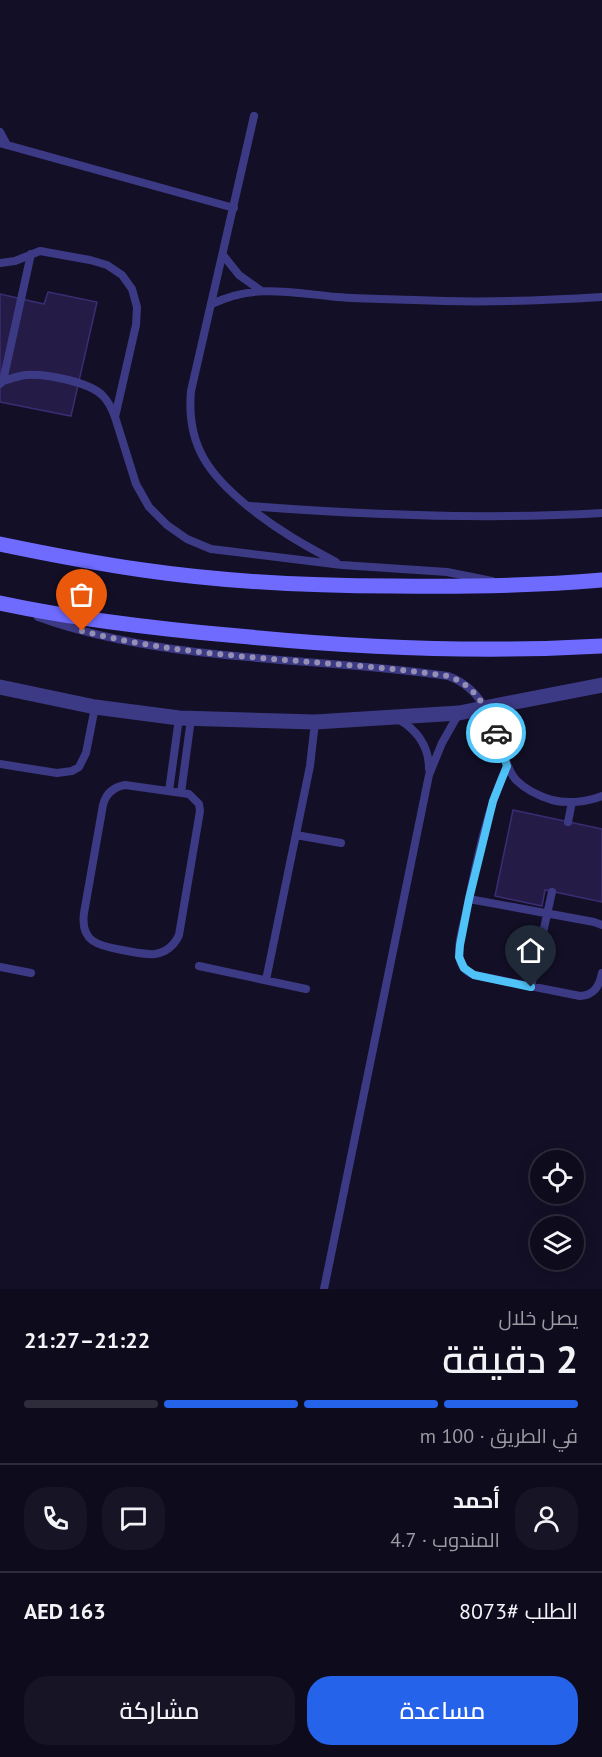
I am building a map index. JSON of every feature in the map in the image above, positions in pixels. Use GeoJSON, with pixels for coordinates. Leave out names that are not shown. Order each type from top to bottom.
{"type":"FeatureCollection","features":[{"type":"Feature","properties":{"kind":"street"},"geometry":{"type":"LineString","coordinates":[[0,544],[102,564],[218,579],[335,586],[513,587],[602,580]]}},
{"type":"Feature","properties":{"kind":"street"},"geometry":{"type":"LineString","coordinates":[[5,604],[93,620],[177,631],[338,645],[491,650],[602,646]]}},
{"type":"Feature","properties":{"kind":"street"},"geometry":{"type":"LineString","coordinates":[[0,687],[94,707],[185,718],[315,722],[459,713],[602,685]]}},
{"type":"Feature","properties":{"kind":"lane"},"geometry":{"type":"LineString","coordinates":[[254,116],[191,391],[193,432],[197,446],[212,472],[234,496],[275,529],[342,565]]}},
{"type":"Feature","properties":{"kind":"lane"},"geometry":{"type":"LineString","coordinates":[[0,132],[4,144],[234,208]]}},
{"type":"Feature","properties":{"kind":"lane"},"geometry":{"type":"LineString","coordinates":[[0,263],[15,261],[40,251],[107,265],[122,275],[132,290],[137,307],[136,325],[115,417]]}},
{"type":"Feature","properties":{"kind":"lane"},"geometry":{"type":"LineString","coordinates":[[1,382],[31,254]]}},
{"type":"Feature","properties":{"kind":"lane"},"geometry":{"type":"LineString","coordinates":[[223,255],[239,275],[260,290]]}},
{"type":"Feature","properties":{"kind":"lane"},"geometry":{"type":"LineString","coordinates":[[212,304],[235,294],[260,290],[339,297],[418,300],[497,301],[602,297]]}},
{"type":"Feature","properties":{"kind":"lane"},"geometry":{"type":"LineString","coordinates":[[1,382],[27,374],[79,383],[102,394],[115,417],[140,492],[149,507],[166,525],[188,539],[211,549],[342,565],[447,572],[513,587]]}},
{"type":"Feature","properties":{"kind":"lane"},"geometry":{"type":"LineString","coordinates":[[248,506],[413,516],[495,517],[602,513]]}},
{"type":"Feature","properties":{"kind":"lane"},"geometry":{"type":"LineString","coordinates":[[5,604],[68,627],[155,645],[274,660],[448,676],[460,680],[469,687],[487,709],[507,766],[516,779],[528,789],[557,801],[573,802],[602,796]]}},
{"type":"Feature","properties":{"kind":"lane"},"geometry":{"type":"LineString","coordinates":[[0,764],[57,773],[72,771],[79,767],[86,753],[94,707]]}},
{"type":"Feature","properties":{"kind":"lane"},"geometry":{"type":"LineString","coordinates":[[324,1289],[429,775],[442,743],[459,713]]}},
{"type":"Feature","properties":{"kind":"lane"},"geometry":{"type":"LineString","coordinates":[[169,791],[185,718]]}},
{"type":"Feature","properties":{"kind":"lane"},"geometry":{"type":"LineString","coordinates":[[181,793],[185,718]]}},
{"type":"Feature","properties":{"kind":"lane"},"geometry":{"type":"LineString","coordinates":[[397,718],[417,732],[428,753],[429,775]]}},
{"type":"Feature","properties":{"kind":"lane"},"geometry":{"type":"LineString","coordinates":[[266,980],[310,766],[315,722]]}},
{"type":"Feature","properties":{"kind":"lane"},"geometry":{"type":"LineString","coordinates":[[507,766],[493,801],[469,899],[459,951],[461,963],[474,975],[580,996],[587,996],[598,987],[602,973]]}},
{"type":"Feature","properties":{"kind":"lane"},"geometry":{"type":"LineString","coordinates":[[125,785],[169,791],[189,794],[195,799],[200,811],[176,941],[167,950],[155,954],[97,944],[86,934],[83,920],[105,799],[113,789],[125,785]]}},
{"type":"Feature","properties":{"kind":"lane"},"geometry":{"type":"LineString","coordinates":[[568,822],[573,802]]}},
{"type":"Feature","properties":{"kind":"lane"},"geometry":{"type":"LineString","coordinates":[[296,835],[341,843]]}},
{"type":"Feature","properties":{"kind":"lane"},"geometry":{"type":"LineString","coordinates":[[531,987],[552,892]]}},
{"type":"Feature","properties":{"kind":"lane"},"geometry":{"type":"LineString","coordinates":[[469,899],[594,922],[602,926]]}},
{"type":"Feature","properties":{"kind":"lane"},"geometry":{"type":"LineString","coordinates":[[199,966],[306,989]]}},
{"type":"Feature","properties":{"kind":"lane"},"geometry":{"type":"LineString","coordinates":[[0,967],[31,973]]}},
{"type":"Feature","properties":{"kind":"building"},"geometry":{"type":"Polygon","coordinates":[[[48,292],[97,302],[71,416],[0,402],[0,294],[44,304],[48,292]]]}},
{"type":"Feature","properties":{"kind":"building"},"geometry":{"type":"Polygon","coordinates":[[[513,810],[602,829],[602,902],[545,890],[542,906],[495,896],[513,810]]]}},
{"type":"Feature","properties":{"kind":"way so far"},"geometry":{"type":"LineString","coordinates":[[82,631],[184,649],[448,676],[460,680],[479,697],[487,709],[496,733]]}},
{"type":"Feature","properties":{"kind":"route"},"geometry":{"type":"LineString","coordinates":[[496,733],[507,766],[493,801],[469,899],[459,957],[469,973],[531,987]]}}]}
